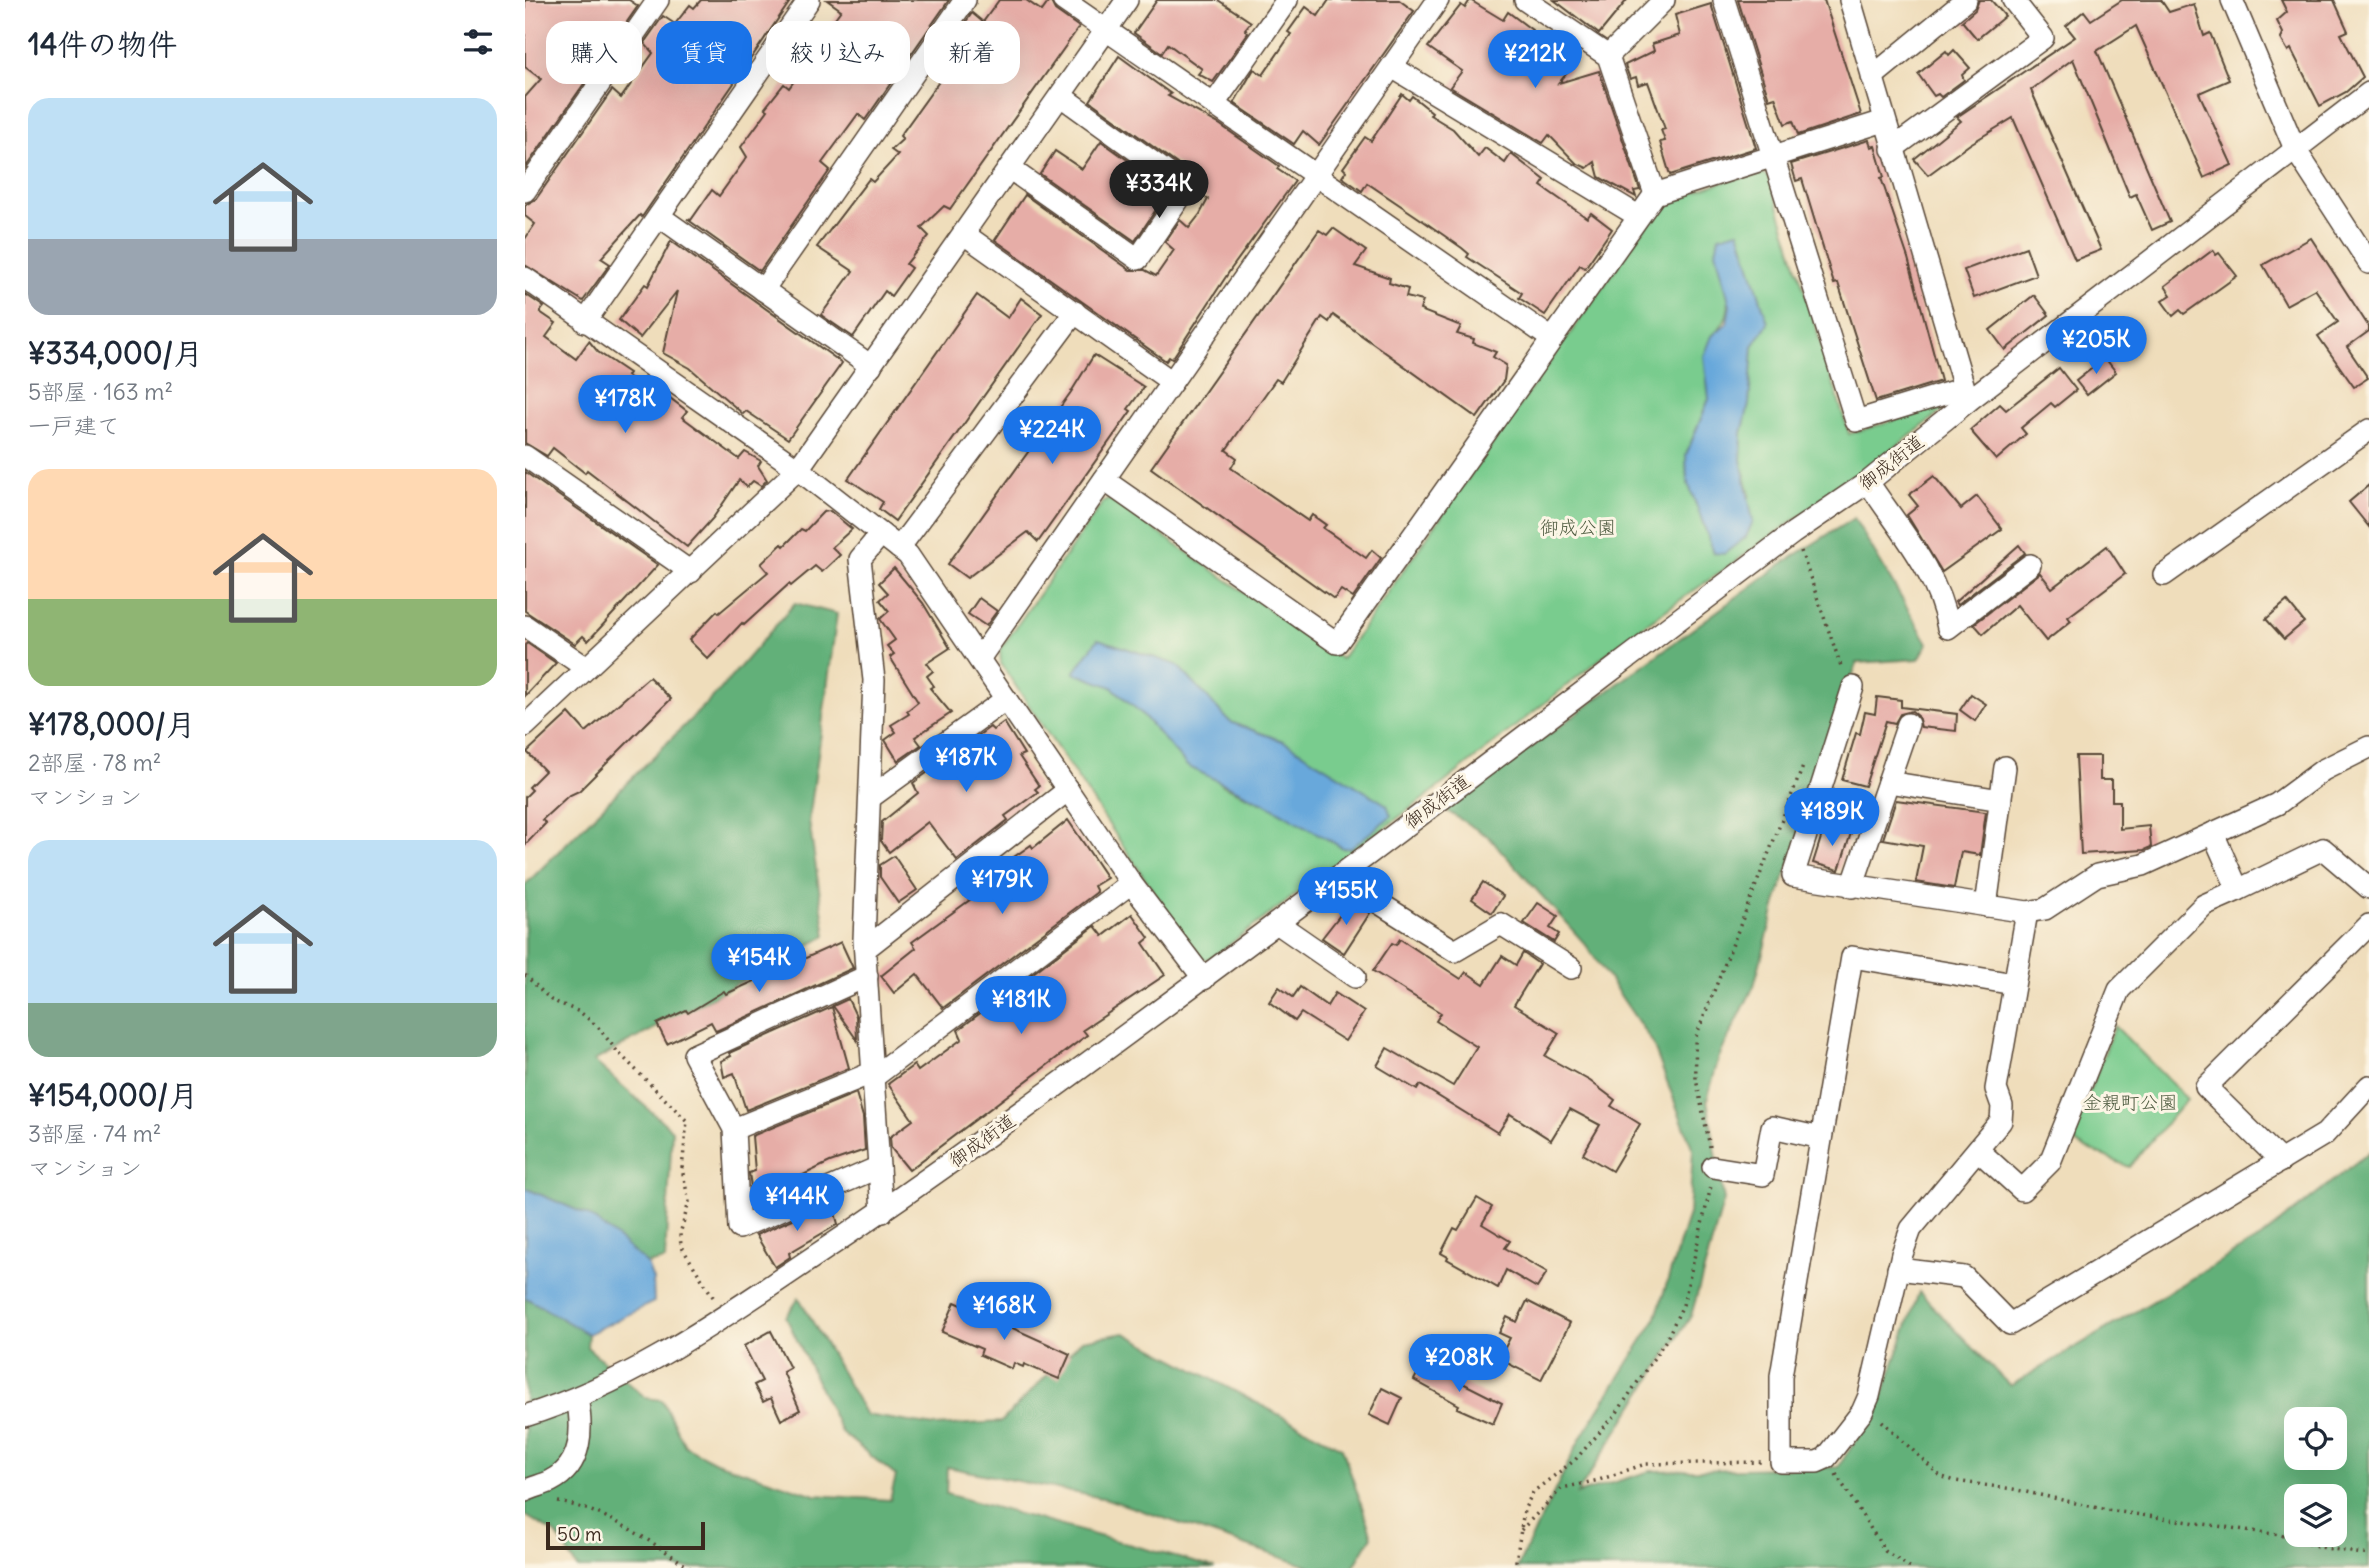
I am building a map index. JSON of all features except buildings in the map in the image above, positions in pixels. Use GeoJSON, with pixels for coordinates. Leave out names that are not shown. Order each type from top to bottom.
{"type":"FeatureCollection","features":[{"type":"Feature","properties":{"kind":"street"},"geometry":{"type":"LineString","coordinates":[[525,191],[658,0]]}},
{"type":"Feature","properties":{"kind":"street"},"geometry":{"type":"LineString","coordinates":[[585,322],[809,0]]}},
{"type":"Feature","properties":{"kind":"street"},"geometry":{"type":"LineString","coordinates":[[763,290],[965,0]]}},
{"type":"Feature","properties":{"kind":"street"},"geometry":{"type":"LineString","coordinates":[[1063,0],[1552,339]]}},
{"type":"Feature","properties":{"kind":"street"},"geometry":{"type":"LineString","coordinates":[[525,726],[798,469],[1127,0]]}},
{"type":"Feature","properties":{"kind":"street"},"geometry":{"type":"LineString","coordinates":[[1214,104],[1287,0]]}},
{"type":"Feature","properties":{"kind":"street"},"geometry":{"type":"LineString","coordinates":[[979,659],[1438,0]]}},
{"type":"Feature","properties":{"kind":"street"},"geometry":{"type":"LineString","coordinates":[[1525,0],[1608,56],[1655,194]]}},
{"type":"Feature","properties":{"kind":"street"},"geometry":{"type":"LineString","coordinates":[[1608,56],[1664,0]]}},
{"type":"Feature","properties":{"kind":"street"},"geometry":{"type":"LineString","coordinates":[[1724,0],[1856,421],[1966,394],[1850,0]]}},
{"type":"Feature","properties":{"kind":"street"},"geometry":{"type":"LineString","coordinates":[[1872,77],[1966,0]]}},
{"type":"Feature","properties":{"kind":"street"},"geometry":{"type":"LineString","coordinates":[[1892,149],[2043,38],[2013,0]]}},
{"type":"Feature","properties":{"kind":"street"},"geometry":{"type":"LineString","coordinates":[[2232,0],[2295,149],[2369,263]]}},
{"type":"Feature","properties":{"kind":"street"},"geometry":{"type":"LineString","coordinates":[[1392,67],[1638,216]]}},
{"type":"Feature","properties":{"kind":"street","name":"御成街道"},"geometry":{"type":"LineString","coordinates":[[525,1416],[577,1398],[649,1362],[726,1317],[882,1213],[1204,979],[1793,533],[1868,482],[1966,394],[2369,93]]}},
{"type":"Feature","properties":{"kind":"street"},"geometry":{"type":"LineString","coordinates":[[1009,168],[1138,259],[1187,187],[1061,96]]}},
{"type":"Feature","properties":{"kind":"street"},"geometry":{"type":"LineString","coordinates":[[1104,480],[1337,643],[1655,194],[1884,121]]}},
{"type":"Feature","properties":{"kind":"street"},"geometry":{"type":"LineString","coordinates":[[659,216],[871,366]]}},
{"type":"Feature","properties":{"kind":"street"},"geometry":{"type":"LineString","coordinates":[[964,234],[1172,382]]}},
{"type":"Feature","properties":{"kind":"street"},"geometry":{"type":"LineString","coordinates":[[525,278],[798,469],[908,555],[1131,883],[1204,979]]}},
{"type":"Feature","properties":{"kind":"street"},"geometry":{"type":"LineString","coordinates":[[899,548],[1075,312]]}},
{"type":"Feature","properties":{"kind":"street"},"geometry":{"type":"LineString","coordinates":[[2164,575],[2369,430]]}},
{"type":"Feature","properties":{"kind":"street"},"geometry":{"type":"LineString","coordinates":[[525,456],[691,572]]}},
{"type":"Feature","properties":{"kind":"street"},"geometry":{"type":"LineString","coordinates":[[1868,482],[1932,576],[1943,599],[1948,628],[2030,565]]}},
{"type":"Feature","properties":{"kind":"street"},"geometry":{"type":"LineString","coordinates":[[881,534],[860,559],[874,680],[865,949],[882,1213]]}},
{"type":"Feature","properties":{"kind":"street"},"geometry":{"type":"LineString","coordinates":[[525,626],[585,667]]}},
{"type":"Feature","properties":{"kind":"street"},"geometry":{"type":"LineString","coordinates":[[1845,684],[1793,876],[2027,912],[2045,909],[2097,875],[2143,865],[2277,804],[2323,770],[2369,747]]}},
{"type":"Feature","properties":{"kind":"street"},"geometry":{"type":"LineString","coordinates":[[871,797],[1006,699]]}},
{"type":"Feature","properties":{"kind":"street"},"geometry":{"type":"LineString","coordinates":[[1852,887],[1908,724]]}},
{"type":"Feature","properties":{"kind":"street"},"geometry":{"type":"LineString","coordinates":[[1986,906],[2005,767]]}},
{"type":"Feature","properties":{"kind":"street"},"geometry":{"type":"LineString","coordinates":[[1888,782],[2001,800]]}},
{"type":"Feature","properties":{"kind":"street"},"geometry":{"type":"LineString","coordinates":[[865,949],[1068,790]]}},
{"type":"Feature","properties":{"kind":"street"},"geometry":{"type":"LineString","coordinates":[[2213,834],[2238,890]]}},
{"type":"Feature","properties":{"kind":"street"},"geometry":{"type":"LineString","coordinates":[[1978,1150],[2022,1190],[2050,1162],[2119,990],[2204,905],[2323,849],[2369,888]]}},
{"type":"Feature","properties":{"kind":"street"},"geometry":{"type":"LineString","coordinates":[[1338,877],[1455,951],[1501,924],[1571,968]]}},
{"type":"Feature","properties":{"kind":"street"},"geometry":{"type":"LineString","coordinates":[[734,1129],[874,1074],[1131,883]]}},
{"type":"Feature","properties":{"kind":"street"},"geometry":{"type":"LineString","coordinates":[[2014,984],[1852,957],[1781,1376],[1781,1462],[1817,1462],[1826,1458],[1865,1405],[1898,1269],[1911,1228],[2001,1121],[2002,1106],[1996,1089],[2027,912]]}},
{"type":"Feature","properties":{"kind":"street"},"geometry":{"type":"LineString","coordinates":[[1277,923],[1355,977]]}},
{"type":"Feature","properties":{"kind":"street"},"geometry":{"type":"LineString","coordinates":[[2281,1161],[2206,1087],[2369,925]]}},
{"type":"Feature","properties":{"kind":"street"},"geometry":{"type":"LineString","coordinates":[[867,976],[694,1055],[734,1129],[739,1228],[879,1167]]}},
{"type":"Feature","properties":{"kind":"street"},"geometry":{"type":"LineString","coordinates":[[1898,1269],[1964,1277],[2010,1325],[2325,1134],[2369,1086]]}},
{"type":"Feature","properties":{"kind":"street"},"geometry":{"type":"LineString","coordinates":[[1713,1167],[1763,1175],[1772,1127],[1821,1138]]}},
{"type":"Feature","properties":{"kind":"street"},"geometry":{"type":"LineString","coordinates":[[525,1491],[553,1480],[575,1456],[583,1425],[577,1398]]}},
{"type":"Feature","properties":{"kind":"path"},"geometry":{"type":"LineString","coordinates":[[1793,533],[1845,684]]}},
{"type":"Feature","properties":{"kind":"path"},"geometry":{"type":"LineString","coordinates":[[1519,1568],[1516,1561],[1524,1510],[1533,1492],[1575,1460],[1616,1414],[1666,1340],[1683,1305],[1713,1167],[1696,1079],[1695,1039],[1809,754]]}},
{"type":"Feature","properties":{"kind":"path"},"geometry":{"type":"LineString","coordinates":[[525,975],[551,1000],[580,1012],[597,1026],[617,1051],[687,1121],[682,1169],[689,1202],[680,1234],[681,1246],[726,1317]]}},
{"type":"Feature","properties":{"kind":"path"},"geometry":{"type":"LineString","coordinates":[[1865,1405],[1940,1476],[1955,1481],[2013,1489],[2107,1510],[2280,1535],[2320,1547],[2369,1555]]}},
{"type":"Feature","properties":{"kind":"path"},"geometry":{"type":"LineString","coordinates":[[1826,1458],[1885,1551],[1912,1568]]}},
{"type":"Feature","properties":{"kind":"path"},"geometry":{"type":"LineString","coordinates":[[1521,1530],[1562,1488],[1599,1480],[1644,1464],[1781,1462]]}},
{"type":"Feature","properties":{"kind":"path"},"geometry":{"type":"LineString","coordinates":[[548,1500],[571,1504],[620,1525],[690,1568]]}},
{"type":"Feature","properties":{"kind":"green space","name":"御成公園"},"geometry":{"type":"Polygon","coordinates":[[[1761,172],[1769,177],[1849,434],[1950,405],[1867,469],[1629,636],[1435,790],[1210,959],[1199,959],[1001,664],[1000,650],[1103,502],[1110,499],[1341,659],[1650,220],[1674,201],[1716,184],[1761,172]],[[1739,231],[1719,237],[1718,251],[1729,300],[1728,312],[1723,324],[1712,336],[1709,399],[1686,455],[1687,480],[1714,553],[1750,495],[1741,460],[1742,433],[1749,404],[1753,346],[1768,323],[1739,231]],[[1098,639],[1112,687],[1224,786],[1270,806],[1343,848],[1283,741],[1230,722],[1177,665],[1098,639]]]}},
{"type":"Feature","properties":{"kind":"green space"},"geometry":{"type":"Polygon","coordinates":[[[1854,518],[1928,643],[1919,659],[1857,663],[1777,900],[1754,986],[1719,1057],[1707,1100],[1724,1200],[1691,1316],[1577,1494],[1650,1471],[1838,1467],[1879,1406],[1919,1292],[2010,1386],[2263,1236],[2369,1152],[2369,1568],[1517,1568],[1580,1439],[1655,1320],[1689,1214],[1693,1150],[1652,1042],[1586,945],[1489,837],[1445,810],[1783,563],[1854,518]]]}},
{"type":"Feature","properties":{"kind":"green space"},"geometry":{"type":"Polygon","coordinates":[[[795,603],[837,614],[809,821],[826,936],[594,1061],[672,1130],[665,1260],[647,1264],[588,1215],[525,1188],[525,885],[720,690],[795,603]]]}},
{"type":"Feature","properties":{"kind":"green space","name":"金親町公園"},"geometry":{"type":"Polygon","coordinates":[[[2115,1026],[2187,1099],[2129,1167],[2070,1141],[2115,1026]]]}},
{"type":"Feature","properties":{"kind":"green space"},"geometry":{"type":"Polygon","coordinates":[[[525,1297],[588,1334],[587,1347],[646,1398],[662,1400],[685,1446],[716,1462],[815,1495],[890,1500],[896,1476],[841,1432],[786,1317],[799,1298],[866,1415],[935,1426],[1001,1422],[1082,1340],[1125,1333],[1342,1448],[1372,1536],[1353,1568],[1313,1568],[1107,1499],[947,1467],[946,1494],[1215,1568],[577,1568],[557,1535],[525,1515],[525,1297]]]}},
{"type":"Feature","properties":{"kind":"water"},"geometry":{"type":"Polygon","coordinates":[[[1739,231],[1768,323],[1753,346],[1749,404],[1742,433],[1741,460],[1753,521],[1746,537],[1724,554],[1714,553],[1687,480],[1686,455],[1709,399],[1704,356],[1712,336],[1727,323],[1730,305],[1716,251],[1719,236],[1739,231]]]}},
{"type":"Feature","properties":{"kind":"water"},"geometry":{"type":"Polygon","coordinates":[[[1098,639],[1177,665],[1230,722],[1283,741],[1387,805],[1391,816],[1351,848],[1343,848],[1270,806],[1187,766],[1142,714],[1112,687],[1074,673],[1098,639]]]}},
{"type":"Feature","properties":{"kind":"water"},"geometry":{"type":"Polygon","coordinates":[[[525,1188],[588,1215],[647,1264],[653,1280],[654,1302],[588,1334],[525,1297],[525,1188]]]}}]}
